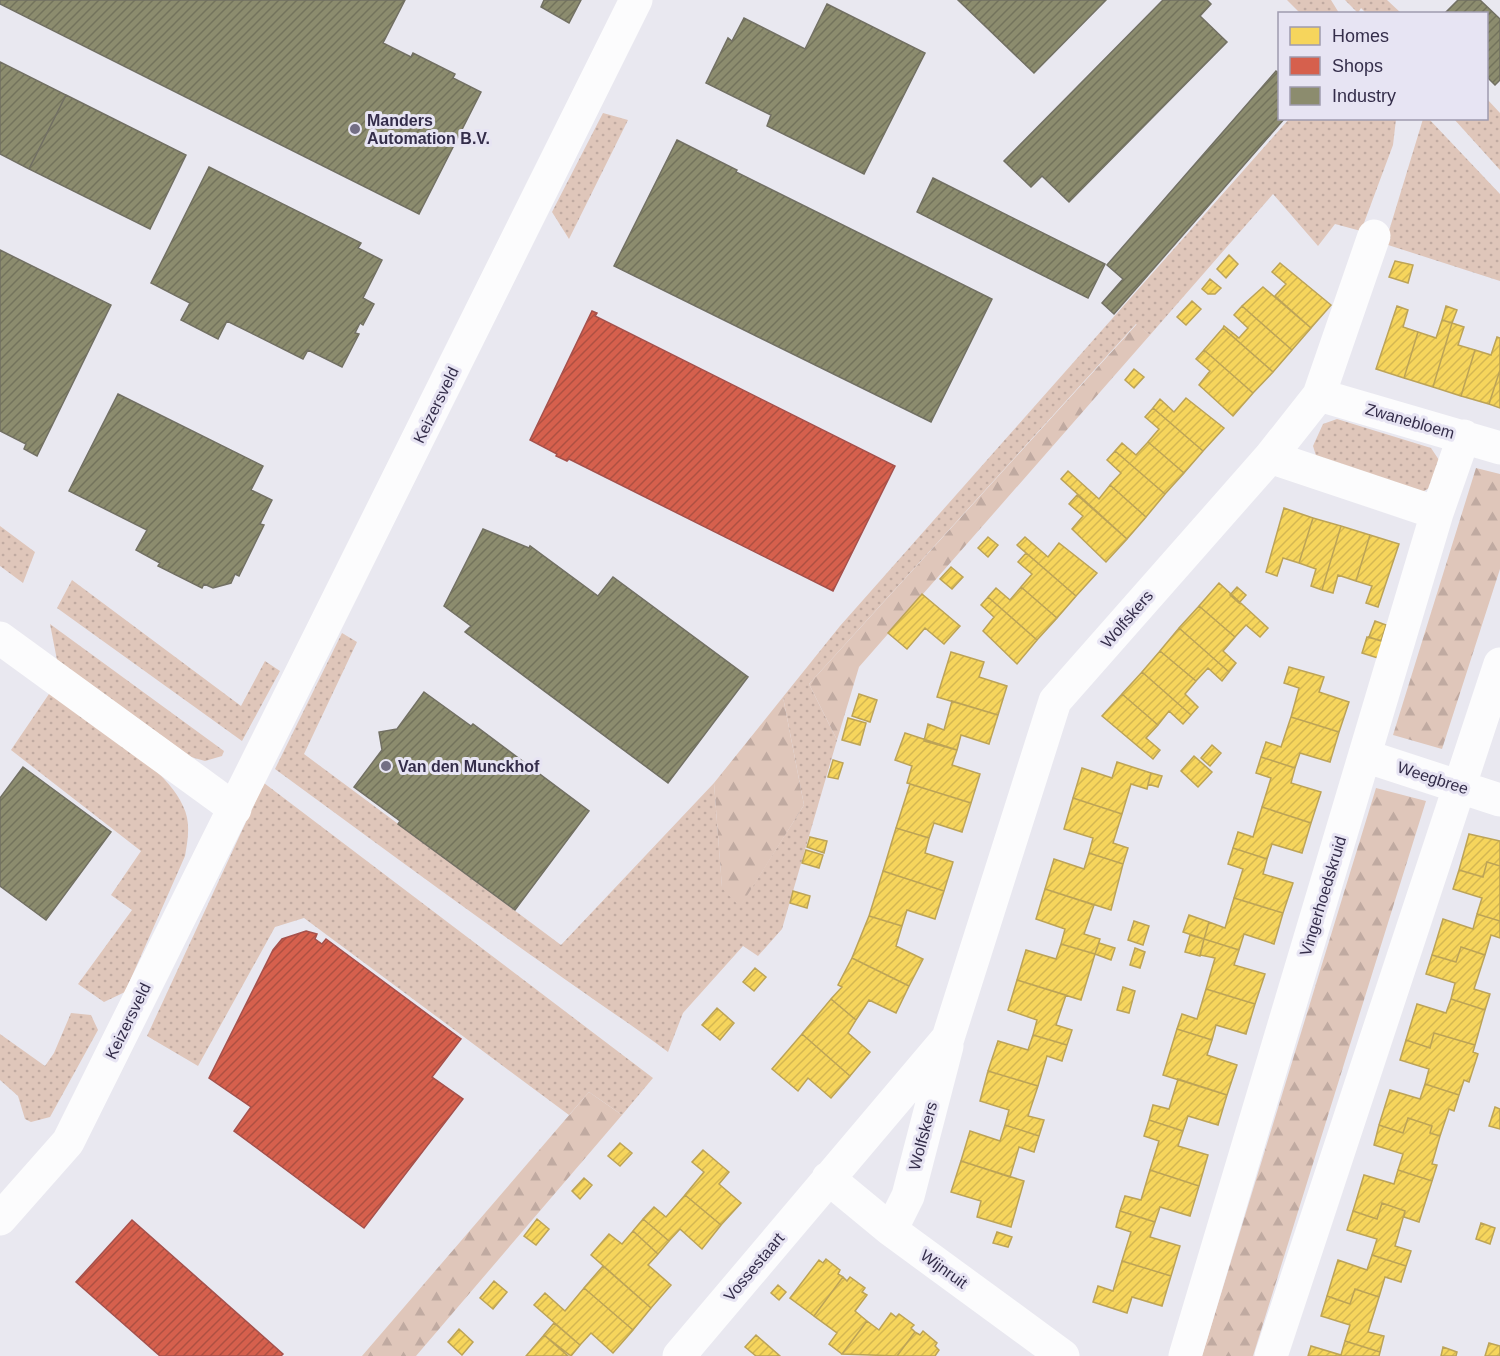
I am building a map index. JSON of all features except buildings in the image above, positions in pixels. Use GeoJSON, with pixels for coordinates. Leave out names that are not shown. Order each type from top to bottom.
{"type":"FeatureCollection","features":[{"type":"Feature","properties":{"kind":"street","name":"Keizersveld"},"geometry":{"type":"LineString","coordinates":[[0,1219],[68,1142],[636,0]]}},
{"type":"Feature","properties":{"kind":"street","name":"Wolfskers"},"geometry":{"type":"LineString","coordinates":[[891,1230],[908,1196],[948,1038],[1055,701],[1270,457],[1319,395],[1374,236]]}},
{"type":"Feature","properties":{"kind":"street","name":"Zwanebloem"},"geometry":{"type":"LineString","coordinates":[[1319,395],[1500,448]]}},
{"type":"Feature","properties":{"kind":"street","name":"Vingerhoedskruid"},"geometry":{"type":"LineString","coordinates":[[1185,1356],[1437,513],[1464,436]]}},
{"type":"Feature","properties":{"kind":"street"},"geometry":{"type":"LineString","coordinates":[[1270,457],[1437,513]]}},
{"type":"Feature","properties":{"kind":"street"},"geometry":{"type":"LineString","coordinates":[[0,638],[235,808]]}},
{"type":"Feature","properties":{"kind":"street"},"geometry":{"type":"LineString","coordinates":[[1271,1356],[1461,788],[1500,664]]}},
{"type":"Feature","properties":{"kind":"street","name":"Weegbree"},"geometry":{"type":"LineString","coordinates":[[1365,756],[1500,800]]}},
{"type":"Feature","properties":{"kind":"street","name":"Wolfskers"},"geometry":{"type":"LineString","coordinates":[[828,1178],[948,1038]]}},
{"type":"Feature","properties":{"kind":"street","name":"Wijnruit"},"geometry":{"type":"LineString","coordinates":[[828,1178],[891,1230],[1063,1356]]}},
{"type":"Feature","properties":{"kind":"street","name":"Vossestaart"},"geometry":{"type":"LineString","coordinates":[[679,1356],[828,1178]]}},
{"type":"Feature","properties":{"kind":"green space"},"geometry":{"type":"Polygon","coordinates":[[[1287,0],[1331,0],[1338,12],[1299,12],[1287,0]]]}},
{"type":"Feature","properties":{"kind":"green space"},"geometry":{"type":"Polygon","coordinates":[[[1345,0],[1387,0],[1400,12],[1365,12],[1361,8],[1357,12],[1345,0]]]}},
{"type":"Feature","properties":{"kind":"green space"},"geometry":{"type":"Polygon","coordinates":[[[1488,100],[1500,113],[1500,170],[1455,120],[1488,120],[1488,100]]]}},
{"type":"Feature","properties":{"kind":"green space"},"geometry":{"type":"Polygon","coordinates":[[[603,113],[628,120],[569,239],[552,212],[603,113]]]}},
{"type":"Feature","properties":{"kind":"green space"},"geometry":{"type":"Polygon","coordinates":[[[1288,120],[1396,120],[1393,145],[1361,231],[1335,224],[1318,246],[1273,194],[1150,335],[1136,324],[809,684],[837,740],[782,929],[758,956],[743,946],[683,1013],[668,1052],[477,917],[275,769],[342,633],[357,642],[304,754],[561,945],[714,783],[722,887],[740,906],[804,805],[783,697],[840,626],[1288,120]]]}},
{"type":"Feature","properties":{"kind":"green space"},"geometry":{"type":"Polygon","coordinates":[[[1423,120],[1430,120],[1500,194],[1500,281],[1385,244],[1423,120]]]}},
{"type":"Feature","properties":{"kind":"green space"},"geometry":{"type":"Polygon","coordinates":[[[1137,324],[1150,335],[859,667],[837,740],[809,684],[1137,324]]]}},
{"type":"Feature","properties":{"kind":"green space"},"geometry":{"type":"Polygon","coordinates":[[[1337,419],[1431,448],[1439,460],[1431,487],[1419,494],[1317,459],[1313,446],[1323,424],[1337,419]]]}},
{"type":"Feature","properties":{"kind":"green space"},"geometry":{"type":"Polygon","coordinates":[[[1476,468],[1500,474],[1500,569],[1442,749],[1393,735],[1476,468]]]}},
{"type":"Feature","properties":{"kind":"green space"},"geometry":{"type":"Polygon","coordinates":[[[0,526],[35,552],[23,583],[0,566],[0,526]]]}},
{"type":"Feature","properties":{"kind":"green space"},"geometry":{"type":"Polygon","coordinates":[[[72,580],[241,706],[265,661],[280,671],[242,741],[57,608],[72,580]]]}},
{"type":"Feature","properties":{"kind":"green space"},"geometry":{"type":"Polygon","coordinates":[[[50,624],[224,751],[222,756],[205,761],[191,757],[57,660],[50,624]]]}},
{"type":"Feature","properties":{"kind":"green space"},"geometry":{"type":"Polygon","coordinates":[[[51,691],[143,759],[174,790],[187,818],[188,837],[185,856],[125,992],[104,1002],[78,984],[132,910],[111,895],[141,851],[11,750],[51,691]]]}},
{"type":"Feature","properties":{"kind":"green space"},"geometry":{"type":"Polygon","coordinates":[[[783,697],[804,805],[740,907],[722,888],[714,783],[783,697]]]}},
{"type":"Feature","properties":{"kind":"green space"},"geometry":{"type":"Polygon","coordinates":[[[264,783],[653,1078],[622,1115],[589,1092],[569,1115],[304,918],[275,927],[198,1066],[147,1036],[264,783]]]}},
{"type":"Feature","properties":{"kind":"green space"},"geometry":{"type":"Polygon","coordinates":[[[1376,788],[1426,801],[1253,1356],[1202,1356],[1376,788]]]}},
{"type":"Feature","properties":{"kind":"green space"},"geometry":{"type":"Polygon","coordinates":[[[71,1013],[91,1015],[98,1030],[50,1117],[31,1122],[25,1119],[18,1096],[0,1080],[0,1034],[45,1066],[54,1053],[71,1013]]]}},
{"type":"Feature","properties":{"kind":"green space"},"geometry":{"type":"Polygon","coordinates":[[[589,1092],[622,1115],[416,1356],[362,1356],[589,1092]]]}},
{"type":"Feature","properties":{"kind":"place","name":"Manders Automation B.V."},"geometry":{"type":"Point","coordinates":[355,129]}},
{"type":"Feature","properties":{"kind":"place","name":"Van den Munckhof"},"geometry":{"type":"Point","coordinates":[386,766]}}]}
